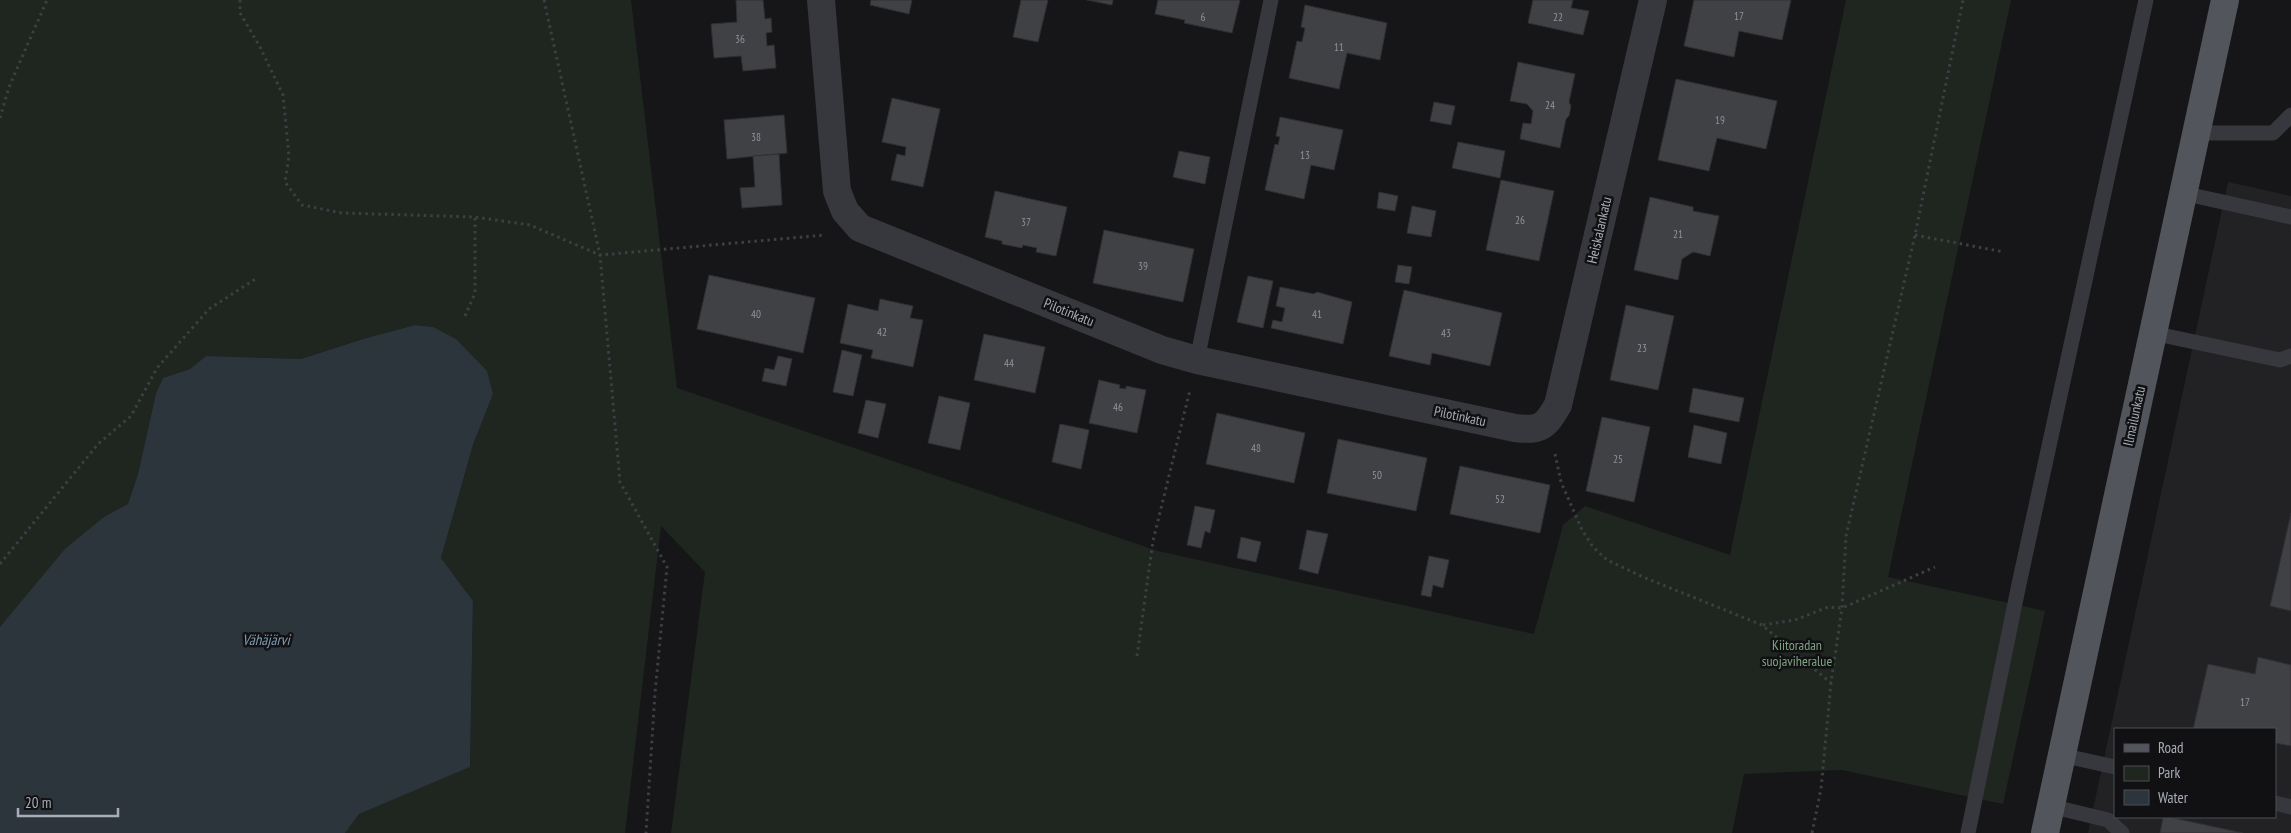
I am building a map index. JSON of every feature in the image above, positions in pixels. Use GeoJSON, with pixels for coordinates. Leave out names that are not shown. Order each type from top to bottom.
{"type":"FeatureCollection","features":[{"type":"Feature","properties":{"kind":"main road","name":"Ilmailunkatu"},"geometry":{"type":"LineString","coordinates":[[2044,833],[2225,0]]}},
{"type":"Feature","properties":{"kind":"street","name":"Pilotinkatu"},"geometry":{"type":"LineString","coordinates":[[821,0],[837,190],[845,211],[860,228],[1162,350],[1195,370],[1515,428],[1534,430],[1548,422]]}},
{"type":"Feature","properties":{"kind":"street","name":"Heiskalankatu"},"geometry":{"type":"LineString","coordinates":[[1548,422],[1558,405],[1653,0]]}},
{"type":"Feature","properties":{"kind":"lane"},"geometry":{"type":"LineString","coordinates":[[1195,370],[1271,0]]}},
{"type":"Feature","properties":{"kind":"lane"},"geometry":{"type":"LineString","coordinates":[[1968,833],[2019,584],[2146,0]]}},
{"type":"Feature","properties":{"kind":"lane"},"geometry":{"type":"LineString","coordinates":[[2196,133],[2272,133],[2291,115]]}},
{"type":"Feature","properties":{"kind":"lane"},"geometry":{"type":"LineString","coordinates":[[2182,193],[2291,217]]}},
{"type":"Feature","properties":{"kind":"lane"},"geometry":{"type":"LineString","coordinates":[[2152,334],[2280,360],[2291,356]]}},
{"type":"Feature","properties":{"kind":"lane"},"geometry":{"type":"LineString","coordinates":[[2061,755],[2114,767]]}},
{"type":"Feature","properties":{"kind":"lane"},"geometry":{"type":"LineString","coordinates":[[2276,803],[2291,807]]}},
{"type":"Feature","properties":{"kind":"lane"},"geometry":{"type":"LineString","coordinates":[[2050,806],[2108,820],[2122,833]]}},
{"type":"Feature","properties":{"kind":"path"},"geometry":{"type":"LineString","coordinates":[[0,118],[9,87],[47,0]]}},
{"type":"Feature","properties":{"kind":"path"},"geometry":{"type":"LineString","coordinates":[[240,0],[240,13],[260,47],[283,95],[289,156],[285,182],[302,205],[342,213],[475,217],[530,225],[600,255],[836,234],[860,228]]}},
{"type":"Feature","properties":{"kind":"path"},"geometry":{"type":"LineString","coordinates":[[544,0],[600,255],[620,482],[667,567],[655,693],[646,833]]}},
{"type":"Feature","properties":{"kind":"path"},"geometry":{"type":"LineString","coordinates":[[1812,833],[1821,789],[1831,683],[1842,608],[1846,536],[1914,235],[1963,0]]}},
{"type":"Feature","properties":{"kind":"path"},"geometry":{"type":"LineString","coordinates":[[465,316],[474,293],[475,217]]}},
{"type":"Feature","properties":{"kind":"path"},"geometry":{"type":"LineString","coordinates":[[1914,235],[2004,252]]}},
{"type":"Feature","properties":{"kind":"path"},"geometry":{"type":"LineString","coordinates":[[0,564],[98,444],[131,416],[157,368],[209,309],[257,278]]}},
{"type":"Feature","properties":{"kind":"path"},"geometry":{"type":"LineString","coordinates":[[1137,656],[1153,541],[1195,370]]}},
{"type":"Feature","properties":{"kind":"path"},"geometry":{"type":"LineString","coordinates":[[1548,422],[1561,482],[1582,530],[1593,547],[1607,560],[1643,577],[1762,625],[1831,683]]}},
{"type":"Feature","properties":{"kind":"path"},"geometry":{"type":"LineString","coordinates":[[1762,625],[1795,620],[1828,607],[1842,608],[1935,567]]}},
{"type":"Feature","properties":{"kind":"shaded area"},"geometry":{"type":"Polygon","coordinates":[[[2228,182],[2291,196],[2291,833],[2088,833],[2228,182]]]}},
{"type":"Feature","properties":{"kind":"green space","name":"Kiitoradan suojaviheralue"},"geometry":{"type":"Polygon","coordinates":[[[0,0],[631,0],[677,388],[1158,551],[1534,634],[1563,525],[1585,506],[1730,555],[1846,0],[2011,0],[1888,577],[2045,611],[2003,804],[1842,770],[1744,774],[1732,833],[671,833],[705,572],[661,526],[625,833],[345,833],[358,814],[470,767],[473,601],[441,558],[473,445],[493,394],[433,327],[415,325],[301,359],[206,356],[190,369],[163,378],[156,393],[138,474],[128,505],[104,517],[0,627],[0,0]]]}},
{"type":"Feature","properties":{"kind":"water","name":"Vähäjärvi"},"geometry":{"type":"Polygon","coordinates":[[[415,325],[433,327],[456,339],[487,371],[493,394],[473,445],[441,558],[473,601],[470,767],[359,814],[345,833],[0,833],[0,627],[65,549],[104,517],[128,504],[138,474],[156,393],[163,378],[190,369],[206,356],[301,359],[415,325]]]}},
{"type":"Feature","properties":{"kind":"building"},"geometry":{"type":"Polygon","coordinates":[[[736,0],[763,0],[765,19],[771,18],[772,32],[766,33],[767,46],[774,45],[776,68],[743,71],[741,56],[714,58],[711,24],[737,22],[736,0]]]}},
{"type":"Feature","properties":{"kind":"building"},"geometry":{"type":"Polygon","coordinates":[[[871,0],[912,0],[909,14],[870,5],[871,0]]]}},
{"type":"Feature","properties":{"kind":"building"},"geometry":{"type":"Polygon","coordinates":[[[1021,0],[1048,0],[1038,42],[1013,37],[1021,0]]]}},
{"type":"Feature","properties":{"kind":"building"},"geometry":{"type":"Polygon","coordinates":[[[1087,0],[1113,0],[1112,5],[1087,0]]]}},
{"type":"Feature","properties":{"kind":"building"},"geometry":{"type":"Polygon","coordinates":[[[1158,0],[1240,0],[1232,33],[1184,23],[1185,20],[1155,14],[1158,0]]]}},
{"type":"Feature","properties":{"kind":"building"},"geometry":{"type":"Polygon","coordinates":[[[1533,0],[1573,0],[1571,8],[1589,11],[1583,35],[1528,23],[1533,0]]]}},
{"type":"Feature","properties":{"kind":"building"},"geometry":{"type":"Polygon","coordinates":[[[1694,0],[1791,0],[1782,40],[1739,31],[1734,57],[1684,46],[1694,0]]]}},
{"type":"Feature","properties":{"kind":"building"},"geometry":{"type":"Polygon","coordinates":[[[1305,5],[1387,23],[1380,60],[1347,53],[1339,89],[1289,78],[1297,41],[1302,42],[1305,28],[1301,27],[1305,5]]]}},
{"type":"Feature","properties":{"kind":"building"},"geometry":{"type":"Polygon","coordinates":[[[1518,62],[1575,74],[1569,102],[1571,106],[1569,116],[1566,119],[1560,148],[1520,139],[1523,123],[1531,124],[1533,111],[1527,104],[1510,101],[1518,62]]]}},
{"type":"Feature","properties":{"kind":"building"},"geometry":{"type":"Polygon","coordinates":[[[1676,79],[1777,101],[1766,149],[1717,138],[1709,171],[1658,160],[1676,79]]]}},
{"type":"Feature","properties":{"kind":"building"},"geometry":{"type":"Polygon","coordinates":[[[892,98],[940,109],[923,187],[891,180],[897,154],[905,156],[906,147],[882,142],[892,98]]]}},
{"type":"Feature","properties":{"kind":"building"},"geometry":{"type":"Polygon","coordinates":[[[1434,102],[1455,106],[1451,125],[1430,121],[1434,102]]]}},
{"type":"Feature","properties":{"kind":"building"},"geometry":{"type":"Polygon","coordinates":[[[784,115],[787,153],[727,159],[724,120],[784,115]]]}},
{"type":"Feature","properties":{"kind":"building"},"geometry":{"type":"Polygon","coordinates":[[[1280,117],[1343,130],[1334,170],[1311,165],[1304,199],[1265,190],[1275,144],[1278,145],[1280,137],[1276,136],[1280,117]]]}},
{"type":"Feature","properties":{"kind":"building"},"geometry":{"type":"Polygon","coordinates":[[[1458,142],[1505,151],[1500,178],[1452,168],[1458,142]]]}},
{"type":"Feature","properties":{"kind":"building"},"geometry":{"type":"Polygon","coordinates":[[[1179,151],[1210,157],[1205,184],[1173,177],[1179,151]]]}},
{"type":"Feature","properties":{"kind":"building"},"geometry":{"type":"Polygon","coordinates":[[[779,154],[782,205],[742,208],[740,188],[755,187],[753,156],[779,154]]]}},
{"type":"Feature","properties":{"kind":"building"},"geometry":{"type":"Polygon","coordinates":[[[1501,180],[1554,191],[1539,261],[1486,250],[1501,180]]]}},
{"type":"Feature","properties":{"kind":"building"},"geometry":{"type":"Polygon","coordinates":[[[995,191],[1067,207],[1056,256],[1036,252],[1037,248],[1023,245],[1022,248],[1002,244],[1002,241],[985,237],[995,191]]]}},
{"type":"Feature","properties":{"kind":"building"},"geometry":{"type":"Polygon","coordinates":[[[1379,192],[1398,196],[1395,211],[1377,208],[1379,192]]]}},
{"type":"Feature","properties":{"kind":"building"},"geometry":{"type":"Polygon","coordinates":[[[1650,197],[1693,207],[1693,211],[1719,216],[1710,256],[1693,252],[1682,259],[1678,280],[1634,270],[1650,197]]]}},
{"type":"Feature","properties":{"kind":"building"},"geometry":{"type":"Polygon","coordinates":[[[1412,206],[1436,211],[1431,237],[1407,233],[1412,206]]]}},
{"type":"Feature","properties":{"kind":"building"},"geometry":{"type":"Polygon","coordinates":[[[1104,230],[1194,249],[1183,302],[1093,283],[1104,230]]]}},
{"type":"Feature","properties":{"kind":"building"},"geometry":{"type":"Polygon","coordinates":[[[1398,265],[1412,267],[1409,284],[1395,282],[1398,265]]]}},
{"type":"Feature","properties":{"kind":"building"},"geometry":{"type":"Polygon","coordinates":[[[709,275],[815,298],[803,353],[697,329],[709,275]]]}},
{"type":"Feature","properties":{"kind":"building"},"geometry":{"type":"Polygon","coordinates":[[[1248,276],[1273,281],[1263,328],[1237,322],[1248,276]]]}},
{"type":"Feature","properties":{"kind":"building"},"geometry":{"type":"Polygon","coordinates":[[[1280,287],[1314,294],[1317,292],[1352,302],[1343,344],[1271,328],[1273,320],[1282,322],[1285,308],[1276,306],[1280,287]]]}},
{"type":"Feature","properties":{"kind":"building"},"geometry":{"type":"Polygon","coordinates":[[[1404,290],[1502,313],[1490,366],[1432,353],[1430,365],[1389,356],[1404,290]]]}},
{"type":"Feature","properties":{"kind":"building"},"geometry":{"type":"Polygon","coordinates":[[[880,299],[913,306],[910,318],[923,320],[913,367],[871,358],[873,350],[840,343],[848,304],[878,311],[880,299]]]}},
{"type":"Feature","properties":{"kind":"building"},"geometry":{"type":"Polygon","coordinates":[[[1626,305],[1674,316],[1658,390],[1610,380],[1626,305]]]}},
{"type":"Feature","properties":{"kind":"building"},"geometry":{"type":"Polygon","coordinates":[[[984,334],[1045,347],[1035,393],[974,380],[984,334]]]}},
{"type":"Feature","properties":{"kind":"building"},"geometry":{"type":"Polygon","coordinates":[[[842,350],[862,355],[853,396],[833,392],[842,350]]]}},
{"type":"Feature","properties":{"kind":"building"},"geometry":{"type":"Polygon","coordinates":[[[778,356],[792,359],[786,386],[762,381],[765,368],[774,370],[778,356]]]}},
{"type":"Feature","properties":{"kind":"building"},"geometry":{"type":"Polygon","coordinates":[[[1099,380],[1120,385],[1119,388],[1126,389],[1126,386],[1146,390],[1137,433],[1089,423],[1099,380]]]}},
{"type":"Feature","properties":{"kind":"building"},"geometry":{"type":"Polygon","coordinates":[[[1693,388],[1744,398],[1739,422],[1689,412],[1693,388]]]}},
{"type":"Feature","properties":{"kind":"building"},"geometry":{"type":"Polygon","coordinates":[[[939,396],[970,403],[960,450],[928,443],[939,396]]]}},
{"type":"Feature","properties":{"kind":"building"},"geometry":{"type":"Polygon","coordinates":[[[866,400],[886,404],[878,438],[858,433],[866,400]]]}},
{"type":"Feature","properties":{"kind":"building"},"geometry":{"type":"Polygon","coordinates":[[[1217,413],[1305,433],[1294,483],[1206,464],[1217,413]]]}},
{"type":"Feature","properties":{"kind":"building"},"geometry":{"type":"Polygon","coordinates":[[[1602,417],[1650,427],[1634,502],[1586,491],[1602,417]]]}},
{"type":"Feature","properties":{"kind":"building"},"geometry":{"type":"Polygon","coordinates":[[[1060,424],[1089,430],[1081,469],[1052,462],[1060,424]]]}},
{"type":"Feature","properties":{"kind":"building"},"geometry":{"type":"Polygon","coordinates":[[[1694,425],[1727,433],[1721,464],[1688,457],[1694,425]]]}},
{"type":"Feature","properties":{"kind":"building"},"geometry":{"type":"Polygon","coordinates":[[[1338,439],[1427,458],[1416,511],[1327,493],[1338,439]]]}},
{"type":"Feature","properties":{"kind":"building"},"geometry":{"type":"Polygon","coordinates":[[[1460,466],[1550,485],[1540,533],[1450,514],[1460,466]]]}},
{"type":"Feature","properties":{"kind":"building"},"geometry":{"type":"Polygon","coordinates":[[[1195,506],[1215,510],[1210,533],[1205,531],[1201,548],[1187,545],[1195,506]]]}},
{"type":"Feature","properties":{"kind":"building"},"geometry":{"type":"Polygon","coordinates":[[[2291,513],[2291,611],[2270,606],[2291,513]]]}},
{"type":"Feature","properties":{"kind":"building"},"geometry":{"type":"Polygon","coordinates":[[[1307,530],[1328,534],[1318,574],[1299,569],[1307,530]]]}},
{"type":"Feature","properties":{"kind":"building"},"geometry":{"type":"Polygon","coordinates":[[[1241,537],[1261,542],[1256,562],[1237,558],[1241,537]]]}},
{"type":"Feature","properties":{"kind":"building"},"geometry":{"type":"Polygon","coordinates":[[[1429,556],[1449,560],[1443,588],[1433,585],[1431,597],[1421,595],[1429,556]]]}},
{"type":"Feature","properties":{"kind":"building"},"geometry":{"type":"Polygon","coordinates":[[[2258,657],[2291,665],[2291,746],[2276,743],[2276,728],[2193,728],[2208,664],[2255,674],[2258,657]]]}},
{"type":"Feature","properties":{"kind":"building"},"geometry":{"type":"Polygon","coordinates":[[[2163,818],[2174,818],[2243,833],[2160,833],[2163,818]]]}}]}
